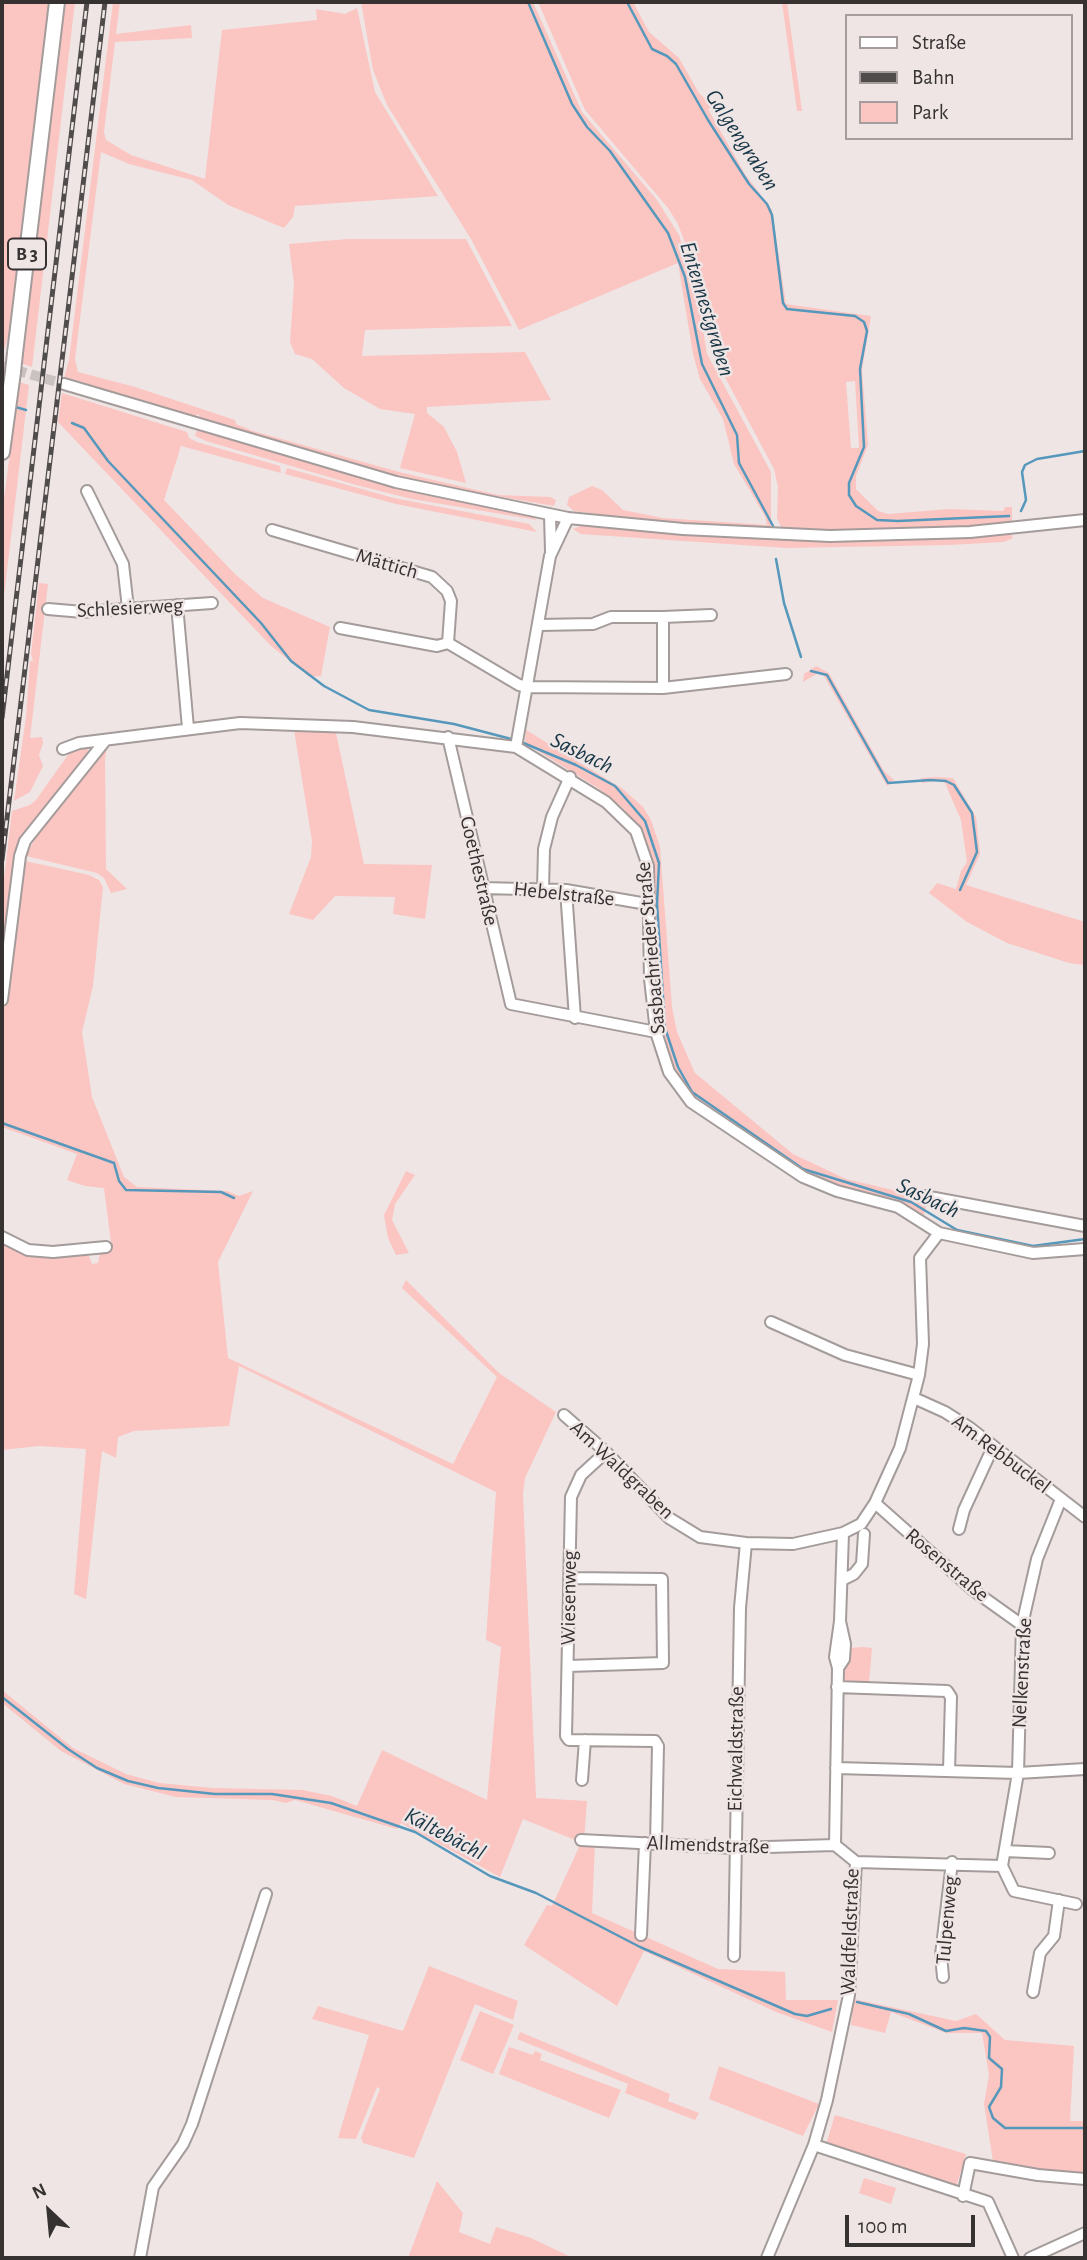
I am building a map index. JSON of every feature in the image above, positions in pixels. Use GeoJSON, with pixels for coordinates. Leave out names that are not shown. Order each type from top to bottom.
{"type":"FeatureCollection","features":[{"type":"Feature","properties":{"kind":"main road","name":"B 3"},"geometry":{"type":"LineString","coordinates":[[2,452],[7,377],[17,342],[57,2]]}},
{"type":"Feature","properties":{"kind":"street"},"geometry":{"type":"LineString","coordinates":[[64,384],[396,482],[568,518],[683,529],[830,536],[970,532],[1085,520]]}},
{"type":"Feature","properties":{"kind":"street"},"geometry":{"type":"LineString","coordinates":[[87,491],[123,564],[128,608]]}},
{"type":"Feature","properties":{"kind":"street"},"geometry":{"type":"LineString","coordinates":[[516,746],[540,625],[550,556],[550,515]]}},
{"type":"Feature","properties":{"kind":"street"},"geometry":{"type":"LineString","coordinates":[[550,556],[568,518]]}},
{"type":"Feature","properties":{"kind":"street","name":"Mättich"},"geometry":{"type":"LineString","coordinates":[[272,530],[432,577],[447,591],[451,601],[447,643]]}},
{"type":"Feature","properties":{"kind":"street","name":"Schlesierweg"},"geometry":{"type":"LineString","coordinates":[[48,609],[83,612],[212,603]]}},
{"type":"Feature","properties":{"kind":"street"},"geometry":{"type":"LineString","coordinates":[[177,605],[188,727]]}},
{"type":"Feature","properties":{"kind":"street"},"geometry":{"type":"LineString","coordinates":[[540,625],[593,624],[611,617],[711,615]]}},
{"type":"Feature","properties":{"kind":"street"},"geometry":{"type":"LineString","coordinates":[[663,617],[663,688]]}},
{"type":"Feature","properties":{"kind":"street"},"geometry":{"type":"LineString","coordinates":[[340,628],[437,646],[447,643],[519,685],[528,687],[663,688],[786,674]]}},
{"type":"Feature","properties":{"kind":"street","name":"Sasbachrieder Straße"},"geometry":{"type":"LineString","coordinates":[[63,748],[188,727],[240,723],[353,727],[516,746],[570,777],[606,802],[636,831],[648,866],[647,904],[656,1032],[669,1072],[691,1102],[803,1177],[837,1191],[898,1207],[939,1233],[1033,1253],[1085,1249]]}},
{"type":"Feature","properties":{"kind":"street","name":"Goethestraße"},"geometry":{"type":"LineString","coordinates":[[448,737],[511,1004],[575,1018]]}},
{"type":"Feature","properties":{"kind":"street"},"geometry":{"type":"LineString","coordinates":[[2,1000],[20,856],[25,841],[105,741]]}},
{"type":"Feature","properties":{"kind":"street"},"geometry":{"type":"LineString","coordinates":[[543,889],[544,849],[552,817],[570,777]]}},
{"type":"Feature","properties":{"kind":"street","name":"Hebelstraße"},"geometry":{"type":"LineString","coordinates":[[482,888],[566,891],[647,904]]}},
{"type":"Feature","properties":{"kind":"street"},"geometry":{"type":"LineString","coordinates":[[566,891],[575,1018],[656,1032]]}},
{"type":"Feature","properties":{"kind":"street"},"geometry":{"type":"LineString","coordinates":[[924,1196],[1085,1226]]}},
{"type":"Feature","properties":{"kind":"street"},"geometry":{"type":"LineString","coordinates":[[844,1533],[861,1524],[875,1503],[900,1448],[914,1398],[923,1344],[920,1258],[939,1233]]}},
{"type":"Feature","properties":{"kind":"street"},"geometry":{"type":"LineString","coordinates":[[2,1237],[28,1250],[53,1252],[106,1247]]}},
{"type":"Feature","properties":{"kind":"street"},"geometry":{"type":"LineString","coordinates":[[771,1322],[845,1355],[919,1375]]}},
{"type":"Feature","properties":{"kind":"street","name":"Am Rebbuckel"},"geometry":{"type":"LineString","coordinates":[[914,1398],[945,1412],[1085,1517]]}},
{"type":"Feature","properties":{"kind":"street","name":"Am Waldgraben"},"geometry":{"type":"LineString","coordinates":[[564,1415],[606,1452],[672,1520],[700,1537],[746,1543],[793,1544],[844,1533]]}},
{"type":"Feature","properties":{"kind":"street"},"geometry":{"type":"LineString","coordinates":[[959,1529],[964,1510],[993,1447]]}},
{"type":"Feature","properties":{"kind":"street","name":"Wiesenweg"},"geometry":{"type":"LineString","coordinates":[[585,1740],[569,1740],[566,1735],[572,1497],[581,1475],[606,1452]]}},
{"type":"Feature","properties":{"kind":"street","name":"Nelkenstraße"},"geometry":{"type":"LineString","coordinates":[[1002,1866],[1018,1773],[1021,1625],[1037,1559],[1060,1499]]}},
{"type":"Feature","properties":{"kind":"street","name":"Rosenstraße"},"geometry":{"type":"LineString","coordinates":[[875,1503],[973,1590],[1021,1625]]}},
{"type":"Feature","properties":{"kind":"street","name":"Waldfeldstraße"},"geometry":{"type":"LineString","coordinates":[[767,2258],[823,2119],[849,1995],[856,1861],[835,1845],[838,1668],[835,1657],[840,1621],[844,1533]]}},
{"type":"Feature","properties":{"kind":"street"},"geometry":{"type":"LineString","coordinates":[[842,1580],[854,1574],[862,1564],[864,1534]]}},
{"type":"Feature","properties":{"kind":"street","name":"Eichwaldstraße"},"geometry":{"type":"LineString","coordinates":[[734,1956],[740,1608],[746,1543]]}},
{"type":"Feature","properties":{"kind":"street"},"geometry":{"type":"LineString","coordinates":[[568,1666],[663,1663],[662,1579],[569,1578]]}},
{"type":"Feature","properties":{"kind":"street"},"geometry":{"type":"LineString","coordinates":[[838,1687],[947,1691],[951,1697],[949,1771]]}},
{"type":"Feature","properties":{"kind":"street"},"geometry":{"type":"LineString","coordinates":[[582,1780],[585,1740],[655,1741],[658,1746],[640,1935]]}},
{"type":"Feature","properties":{"kind":"street"},"geometry":{"type":"LineString","coordinates":[[836,1768],[1018,1773],[1085,1769]]}},
{"type":"Feature","properties":{"kind":"street","name":"Allmendstraße"},"geometry":{"type":"LineString","coordinates":[[581,1840],[734,1848],[835,1845]]}},
{"type":"Feature","properties":{"kind":"street"},"geometry":{"type":"LineString","coordinates":[[1004,1851],[1049,1853]]}},
{"type":"Feature","properties":{"kind":"street"},"geometry":{"type":"LineString","coordinates":[[856,1861],[952,1862],[1002,1866],[1014,1891],[1076,1904]]}},
{"type":"Feature","properties":{"kind":"street","name":"Tulpenweg"},"geometry":{"type":"LineString","coordinates":[[943,1977],[941,1955],[952,1862]]}},
{"type":"Feature","properties":{"kind":"street"},"geometry":{"type":"LineString","coordinates":[[140,2258],[153,2188],[183,2144],[192,2124],[266,1894]]}},
{"type":"Feature","properties":{"kind":"street"},"geometry":{"type":"LineString","coordinates":[[1033,1992],[1040,1953],[1054,1936],[1059,1900]]}},
{"type":"Feature","properties":{"kind":"street"},"geometry":{"type":"LineString","coordinates":[[814,2145],[988,2202],[1013,2258]]}},
{"type":"Feature","properties":{"kind":"street"},"geometry":{"type":"LineString","coordinates":[[963,2196],[970,2163],[1038,2175],[1085,2179]]}},
{"type":"Feature","properties":{"kind":"street"},"geometry":{"type":"LineString","coordinates":[[1030,2258],[1085,2233]]}},
{"type":"Feature","properties":{"kind":"green space"},"geometry":{"type":"Polygon","coordinates":[[[51,2],[15,302],[10,333],[2,355],[2,4],[51,2]]]}},
{"type":"Feature","properties":{"kind":"green space"},"geometry":{"type":"Polygon","coordinates":[[[62,2],[75,2],[32,367],[20,363],[62,2]]]}},
{"type":"Feature","properties":{"kind":"green space"},"geometry":{"type":"Polygon","coordinates":[[[113,2],[120,2],[116,34],[191,25],[192,38],[115,42],[104,132],[106,140],[131,155],[205,179],[222,30],[317,20],[316,9],[345,14],[357,8],[375,92],[438,196],[295,206],[293,217],[284,228],[228,205],[192,180],[129,164],[101,152],[75,359],[78,372],[135,387],[235,420],[236,424],[253,431],[399,472],[498,495],[550,497],[556,500],[554,506],[409,481],[200,421],[199,414],[192,417],[64,378],[69,360],[113,2]]]}},
{"type":"Feature","properties":{"kind":"green space"},"geometry":{"type":"Polygon","coordinates":[[[361,2],[533,2],[582,112],[657,200],[679,235],[696,286],[707,354],[771,472],[771,526],[766,530],[686,526],[574,511],[567,505],[569,497],[592,486],[602,490],[623,510],[663,518],[767,525],[765,516],[734,464],[723,419],[700,379],[693,354],[678,263],[519,330],[471,239],[387,105],[373,70],[361,2]]]}},
{"type":"Feature","properties":{"kind":"green space"},"geometry":{"type":"Polygon","coordinates":[[[538,2],[633,2],[649,32],[679,58],[699,93],[712,106],[708,109],[745,174],[772,210],[786,304],[871,316],[862,370],[868,445],[856,476],[856,489],[878,511],[888,514],[949,509],[1003,511],[1005,507],[1012,507],[1012,521],[1000,525],[892,532],[783,531],[777,518],[778,487],[774,469],[712,353],[700,284],[678,224],[668,208],[585,110],[538,2]],[[855,381],[846,382],[851,448],[859,448],[855,381]]]}},
{"type":"Feature","properties":{"kind":"green space"},"geometry":{"type":"Polygon","coordinates":[[[782,2],[787,2],[802,111],[797,111],[782,2]]]}},
{"type":"Feature","properties":{"kind":"green space"},"geometry":{"type":"Polygon","coordinates":[[[348,239],[466,239],[512,326],[365,330],[362,356],[525,352],[551,400],[427,407],[427,413],[444,427],[457,452],[466,483],[400,468],[415,414],[380,409],[344,388],[312,359],[295,354],[290,342],[294,284],[289,244],[348,239]]]}},
{"type":"Feature","properties":{"kind":"green space"},"geometry":{"type":"Polygon","coordinates":[[[19,382],[29,385],[2,613],[2,515],[19,382]]]}},
{"type":"Feature","properties":{"kind":"green space"},"geometry":{"type":"Polygon","coordinates":[[[62,393],[187,432],[189,438],[197,442],[280,466],[281,473],[181,446],[164,500],[235,574],[263,598],[330,627],[321,676],[310,677],[271,646],[58,422],[62,393]]]}},
{"type":"Feature","properties":{"kind":"green space"},"geometry":{"type":"Polygon","coordinates":[[[197,430],[416,491],[531,516],[537,520],[412,499],[356,485],[206,441],[195,436],[197,430]]]}},
{"type":"Feature","properties":{"kind":"green space"},"geometry":{"type":"Polygon","coordinates":[[[287,468],[394,498],[529,524],[537,532],[396,504],[285,474],[287,468]]]}},
{"type":"Feature","properties":{"kind":"green space"},"geometry":{"type":"Polygon","coordinates":[[[583,525],[795,540],[857,541],[1004,533],[1011,534],[1013,538],[1004,542],[949,545],[787,548],[581,534],[573,529],[583,525]]]}},
{"type":"Feature","properties":{"kind":"green space"},"geometry":{"type":"Polygon","coordinates":[[[39,583],[48,584],[30,738],[42,737],[39,755],[43,766],[30,792],[14,801],[26,717],[30,661],[33,661],[31,654],[39,583]]]}},
{"type":"Feature","properties":{"kind":"green space"},"geometry":{"type":"Polygon","coordinates":[[[816,666],[829,673],[884,771],[894,780],[887,786],[824,676],[818,673],[803,682],[804,674],[816,666]]]}},
{"type":"Feature","properties":{"kind":"green space"},"geometry":{"type":"Polygon","coordinates":[[[294,730],[336,733],[364,864],[432,865],[425,919],[393,914],[395,897],[335,896],[313,920],[289,914],[311,857],[312,841],[294,730]]]}},
{"type":"Feature","properties":{"kind":"green space"},"geometry":{"type":"Polygon","coordinates":[[[526,730],[623,789],[643,807],[651,820],[660,847],[672,1007],[677,1032],[695,1073],[793,1154],[846,1179],[914,1195],[927,1202],[924,1215],[906,1205],[836,1187],[806,1174],[699,1105],[673,1074],[660,1027],[638,826],[623,808],[598,788],[525,743],[526,730]]]}},
{"type":"Feature","properties":{"kind":"green space"},"geometry":{"type":"Polygon","coordinates":[[[107,747],[106,869],[127,889],[111,893],[104,878],[97,873],[26,856],[37,835],[107,747]]]}},
{"type":"Feature","properties":{"kind":"green space"},"geometry":{"type":"Polygon","coordinates":[[[87,748],[89,754],[18,847],[2,964],[2,895],[12,811],[36,800],[70,752],[87,748]]]}},
{"type":"Feature","properties":{"kind":"green space"},"geometry":{"type":"Polygon","coordinates":[[[921,778],[953,778],[976,817],[980,854],[966,885],[1085,922],[1085,965],[1069,963],[1007,943],[967,922],[929,893],[937,883],[956,889],[961,871],[967,862],[961,820],[945,783],[940,780],[922,783],[921,778]]]}},
{"type":"Feature","properties":{"kind":"green space"},"geometry":{"type":"Polygon","coordinates":[[[21,860],[89,875],[99,880],[103,887],[93,986],[82,1032],[92,1097],[124,1177],[137,1187],[227,1191],[239,1196],[253,1191],[218,1262],[228,1358],[453,1464],[497,1377],[402,1288],[406,1280],[499,1373],[556,1412],[525,1478],[523,1494],[536,1798],[587,1801],[584,1840],[575,1840],[523,1819],[500,1877],[401,1823],[397,1829],[295,1800],[286,1803],[273,1800],[176,1797],[124,1784],[61,1751],[2,1703],[2,1690],[73,1748],[126,1774],[159,1783],[213,1788],[302,1790],[332,1796],[357,1806],[382,1750],[487,1800],[501,1647],[486,1640],[496,1492],[239,1366],[229,1426],[134,1431],[118,1437],[116,1458],[102,1451],[86,1599],[74,1594],[86,1449],[39,1446],[2,1450],[2,1241],[88,1254],[92,1264],[98,1263],[100,1252],[112,1250],[104,1188],[67,1180],[77,1154],[2,1127],[2,1020],[21,860]]]}},
{"type":"Feature","properties":{"kind":"green space"},"geometry":{"type":"Polygon","coordinates":[[[406,1171],[415,1175],[395,1204],[392,1220],[409,1253],[396,1255],[388,1238],[384,1215],[406,1171]]]}},
{"type":"Feature","properties":{"kind":"green space"},"geometry":{"type":"Polygon","coordinates":[[[849,1648],[872,1648],[869,1683],[845,1683],[843,1673],[849,1648]]]}},
{"type":"Feature","properties":{"kind":"green space"},"geometry":{"type":"Polygon","coordinates":[[[595,1843],[592,1913],[718,1969],[785,1972],[786,2000],[838,2000],[832,2032],[776,2012],[644,1951],[617,2006],[524,1945],[547,1905],[552,1906],[580,1845],[595,1843]]]}},
{"type":"Feature","properties":{"kind":"green space"},"geometry":{"type":"Polygon","coordinates":[[[429,1966],[518,2001],[513,2020],[475,2004],[414,2158],[363,2143],[361,2138],[380,2089],[377,2087],[356,2139],[338,2138],[369,2035],[312,2019],[318,2006],[403,2031],[429,1966]]]}},
{"type":"Feature","properties":{"kind":"green space"},"geometry":{"type":"Polygon","coordinates":[[[854,1999],[956,2021],[976,2014],[1005,2040],[1074,2046],[1070,2121],[1085,2121],[1085,2175],[1031,2170],[993,2161],[984,2104],[989,2075],[982,2033],[946,2033],[891,2012],[885,2033],[851,2025],[854,1999]]]}},
{"type":"Feature","properties":{"kind":"green space"},"geometry":{"type":"Polygon","coordinates":[[[480,2011],[514,2025],[493,2074],[460,2060],[480,2011]]]}},
{"type":"Feature","properties":{"kind":"green space"},"geometry":{"type":"Polygon","coordinates":[[[520,2032],[670,2094],[668,2101],[699,2113],[695,2120],[625,2093],[628,2084],[517,2039],[520,2032]]]}},
{"type":"Feature","properties":{"kind":"green space"},"geometry":{"type":"Polygon","coordinates":[[[509,2047],[533,2055],[535,2051],[542,2054],[540,2060],[621,2090],[609,2118],[499,2074],[509,2047]]]}},
{"type":"Feature","properties":{"kind":"green space"},"geometry":{"type":"Polygon","coordinates":[[[719,2066],[819,2104],[803,2136],[709,2099],[719,2066]]]}},
{"type":"Feature","properties":{"kind":"green space"},"geometry":{"type":"Polygon","coordinates":[[[835,2115],[966,2154],[956,2187],[826,2144],[835,2115]]]}},
{"type":"Feature","properties":{"kind":"green space"},"geometry":{"type":"Polygon","coordinates":[[[864,2178],[896,2188],[891,2204],[859,2193],[864,2178]]]}},
{"type":"Feature","properties":{"kind":"green space"},"geometry":{"type":"Polygon","coordinates":[[[437,2181],[463,2213],[459,2232],[490,2244],[496,2227],[531,2238],[573,2258],[408,2258],[437,2181]]]}},
{"type":"Feature","properties":{"kind":"waterway","name":"Entennestgraben"},"geometry":{"type":"LineString","coordinates":[[528,2],[572,104],[587,127],[610,151],[668,233],[685,277],[702,364],[737,435],[739,463],[773,526]]}},
{"type":"Feature","properties":{"kind":"waterway","name":"Galgengraben"},"geometry":{"type":"LineString","coordinates":[[627,2],[652,49],[676,64],[749,184],[767,204],[772,215],[783,303],[787,309],[855,316],[864,322],[867,331],[860,369],[864,447],[849,483],[849,495],[856,506],[877,520],[1009,516]]}},
{"type":"Feature","properties":{"kind":"waterway"},"geometry":{"type":"LineString","coordinates":[[12,406],[26,410]]}},
{"type":"Feature","properties":{"kind":"waterway","name":"Sasbach"},"geometry":{"type":"LineString","coordinates":[[72,423],[84,428],[108,461],[261,623],[291,661],[324,686],[369,710],[454,724],[515,740]]}},
{"type":"Feature","properties":{"kind":"waterway","name":"Galgengraben"},"geometry":{"type":"LineString","coordinates":[[1021,511],[1026,500],[1022,472],[1025,465],[1037,459],[1085,451]]}},
{"type":"Feature","properties":{"kind":"waterway","name":"Entennestgraben"},"geometry":{"type":"LineString","coordinates":[[776,559],[784,603],[801,657]]}},
{"type":"Feature","properties":{"kind":"waterway","name":"Entennestgraben"},"geometry":{"type":"LineString","coordinates":[[811,671],[827,675],[888,783],[930,780],[946,781],[954,785],[972,813],[977,852],[960,890]]}},
{"type":"Feature","properties":{"kind":"waterway","name":"Sasbach"},"geometry":{"type":"LineString","coordinates":[[521,742],[576,765],[615,786],[645,821],[659,863],[657,904],[665,1028],[678,1067],[692,1092],[803,1169],[911,1202],[957,1230],[1033,1246],[1085,1239]]}},
{"type":"Feature","properties":{"kind":"waterway"},"geometry":{"type":"LineString","coordinates":[[2,1123],[114,1163],[119,1181],[126,1190],[221,1192],[234,1198]]}},
{"type":"Feature","properties":{"kind":"waterway","name":"Kältebächl"},"geometry":{"type":"LineString","coordinates":[[2,1697],[68,1749],[97,1768],[128,1781],[158,1788],[215,1794],[272,1794],[331,1803],[415,1832],[490,1876],[536,1893],[640,1947],[795,2014],[807,2016],[831,2009]]}},
{"type":"Feature","properties":{"kind":"waterway","name":"Kältebächl"},"geometry":{"type":"LineString","coordinates":[[857,2002],[909,2014],[946,2031],[964,2028],[986,2031],[990,2037],[989,2058],[1002,2069],[1001,2087],[989,2107],[993,2118],[1005,2128],[1085,2128]]}},
{"type":"Feature","properties":{"kind":"tunnel"},"geometry":{"type":"LineString","coordinates":[[2,366],[64,384]]}},
{"type":"Feature","properties":{"kind":"railway"},"geometry":{"type":"LineString","coordinates":[[2,718],[87,2]]}},
{"type":"Feature","properties":{"kind":"railway"},"geometry":{"type":"LineString","coordinates":[[2,860],[105,2]]}}]}
